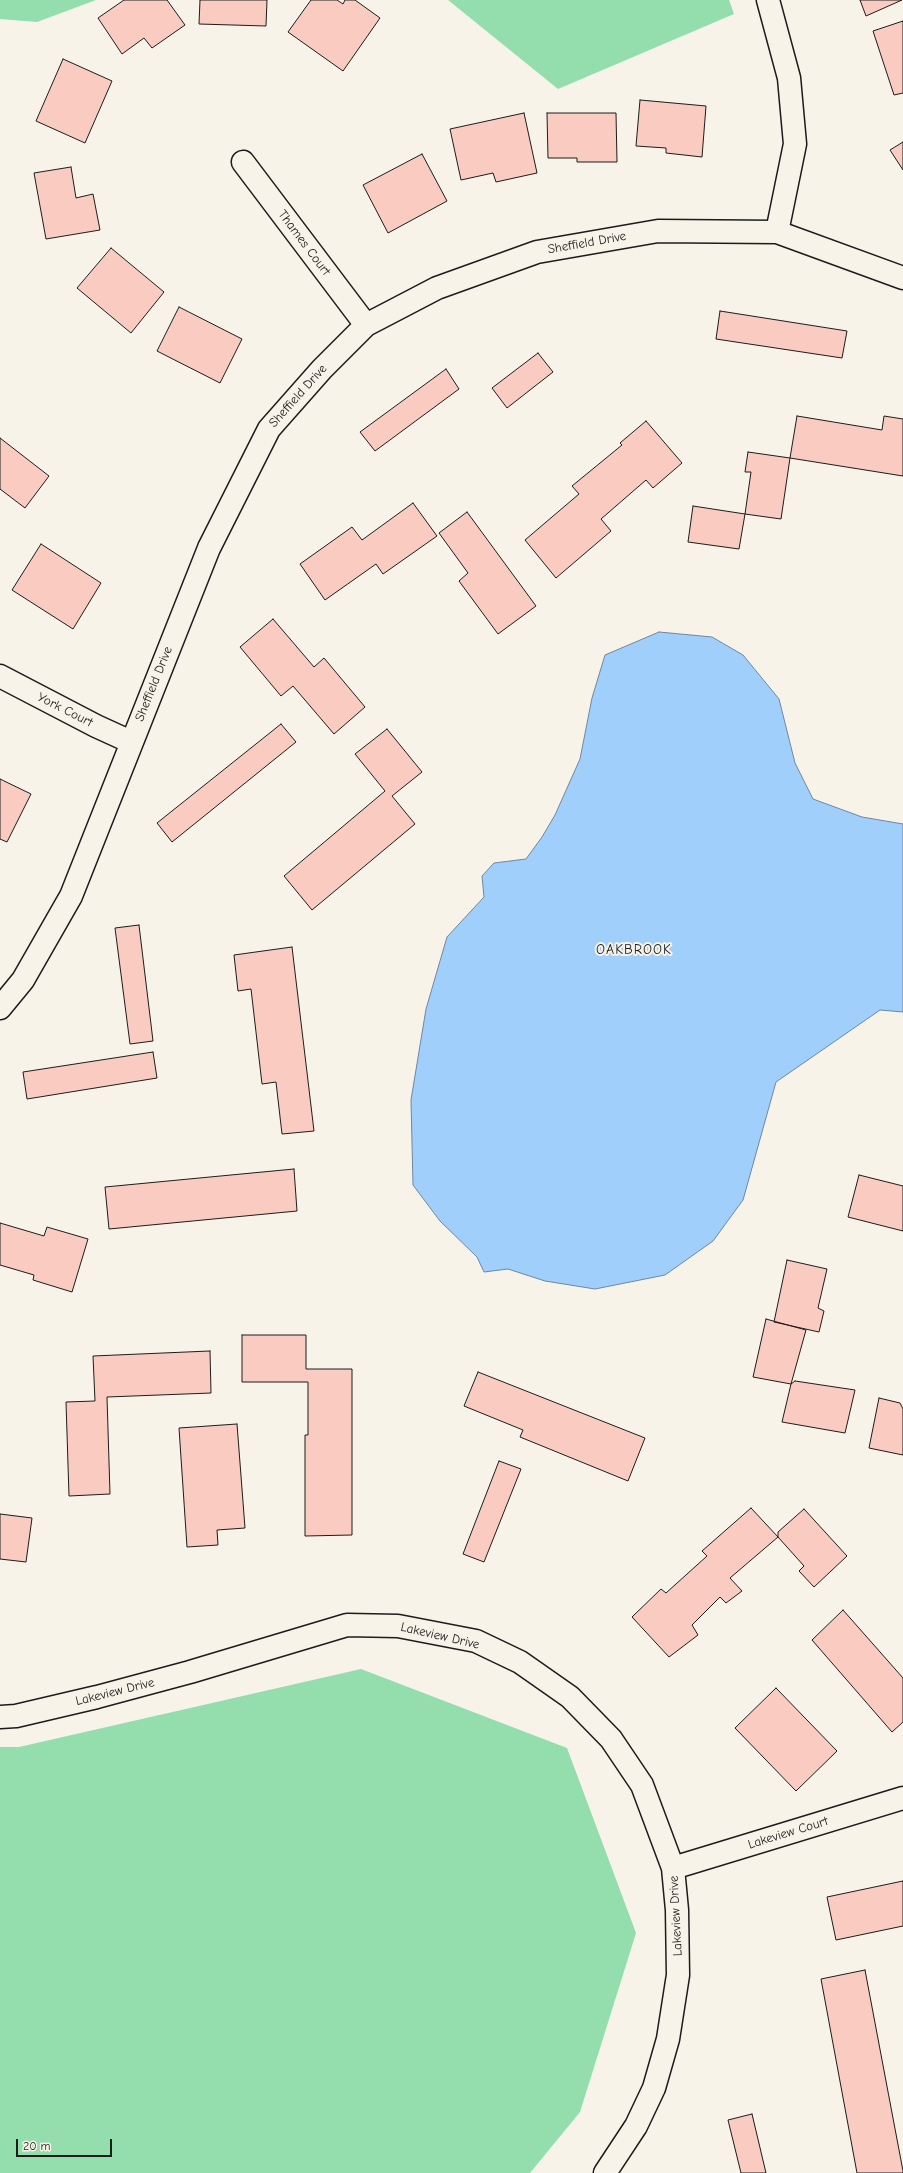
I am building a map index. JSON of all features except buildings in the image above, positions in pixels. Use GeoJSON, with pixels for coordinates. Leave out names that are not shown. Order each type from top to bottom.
{"type":"FeatureCollection","features":[{"type":"Feature","properties":{"kind":"street"},"geometry":{"type":"LineString","coordinates":[[768,0],[789,78],[795,144],[777,232]]}},
{"type":"Feature","properties":{"kind":"street","name":"Thames Court"},"geometry":{"type":"LineString","coordinates":[[242,162],[366,325]]}},
{"type":"Feature","properties":{"kind":"street","name":"Sheffield Drive"},"geometry":{"type":"LineString","coordinates":[[0,1008],[23,980],[71,896],[209,548],[269,429],[322,370],[366,325],[437,288],[537,252],[658,231],[777,232],[903,278]]}},
{"type":"Feature","properties":{"kind":"street","name":"York Court"},"geometry":{"type":"LineString","coordinates":[[0,676],[96,726],[131,742]]}},
{"type":"Feature","properties":{"kind":"street","name":"Lakeview Drive"},"geometry":{"type":"LineString","coordinates":[[0,1717],[16,1716],[96,1697],[190,1672],[347,1625],[398,1626],[476,1642],[520,1662],[570,1697],[611,1739],[642,1785],[673,1868],[677,1910],[678,1975],[668,2039],[654,2088],[636,2126],[605,2173]]}},
{"type":"Feature","properties":{"kind":"street","name":"Lakeview Court"},"geometry":{"type":"LineString","coordinates":[[673,1868],[903,1798]]}},
{"type":"Feature","properties":{"kind":"green space"},"geometry":{"type":"Polygon","coordinates":[[[0,0],[96,0],[37,22],[0,19],[0,0]]]}},
{"type":"Feature","properties":{"kind":"green space"},"geometry":{"type":"Polygon","coordinates":[[[448,0],[729,0],[734,14],[558,89],[448,0]]]}},
{"type":"Feature","properties":{"kind":"green space"},"geometry":{"type":"Polygon","coordinates":[[[361,1669],[567,1748],[636,1933],[580,2112],[530,2173],[0,2173],[0,1747],[19,1747],[361,1669]]]}},
{"type":"Feature","properties":{"kind":"water"},"geometry":{"type":"Polygon","coordinates":[[[659,632],[712,637],[743,655],[779,699],[795,763],[813,799],[862,817],[903,824],[903,1012],[880,1010],[776,1082],[743,1200],[713,1241],[665,1275],[595,1289],[545,1281],[508,1269],[484,1272],[477,1257],[440,1221],[413,1185],[411,1100],[426,1009],[447,937],[484,897],[482,876],[494,863],[526,859],[542,837],[555,815],[580,759],[592,698],[605,655],[659,632]]]}},
{"type":"Feature","properties":{"kind":"district","name":"OAKBROOK"},"geometry":{"type":"Point","coordinates":[634,950]}}]}
